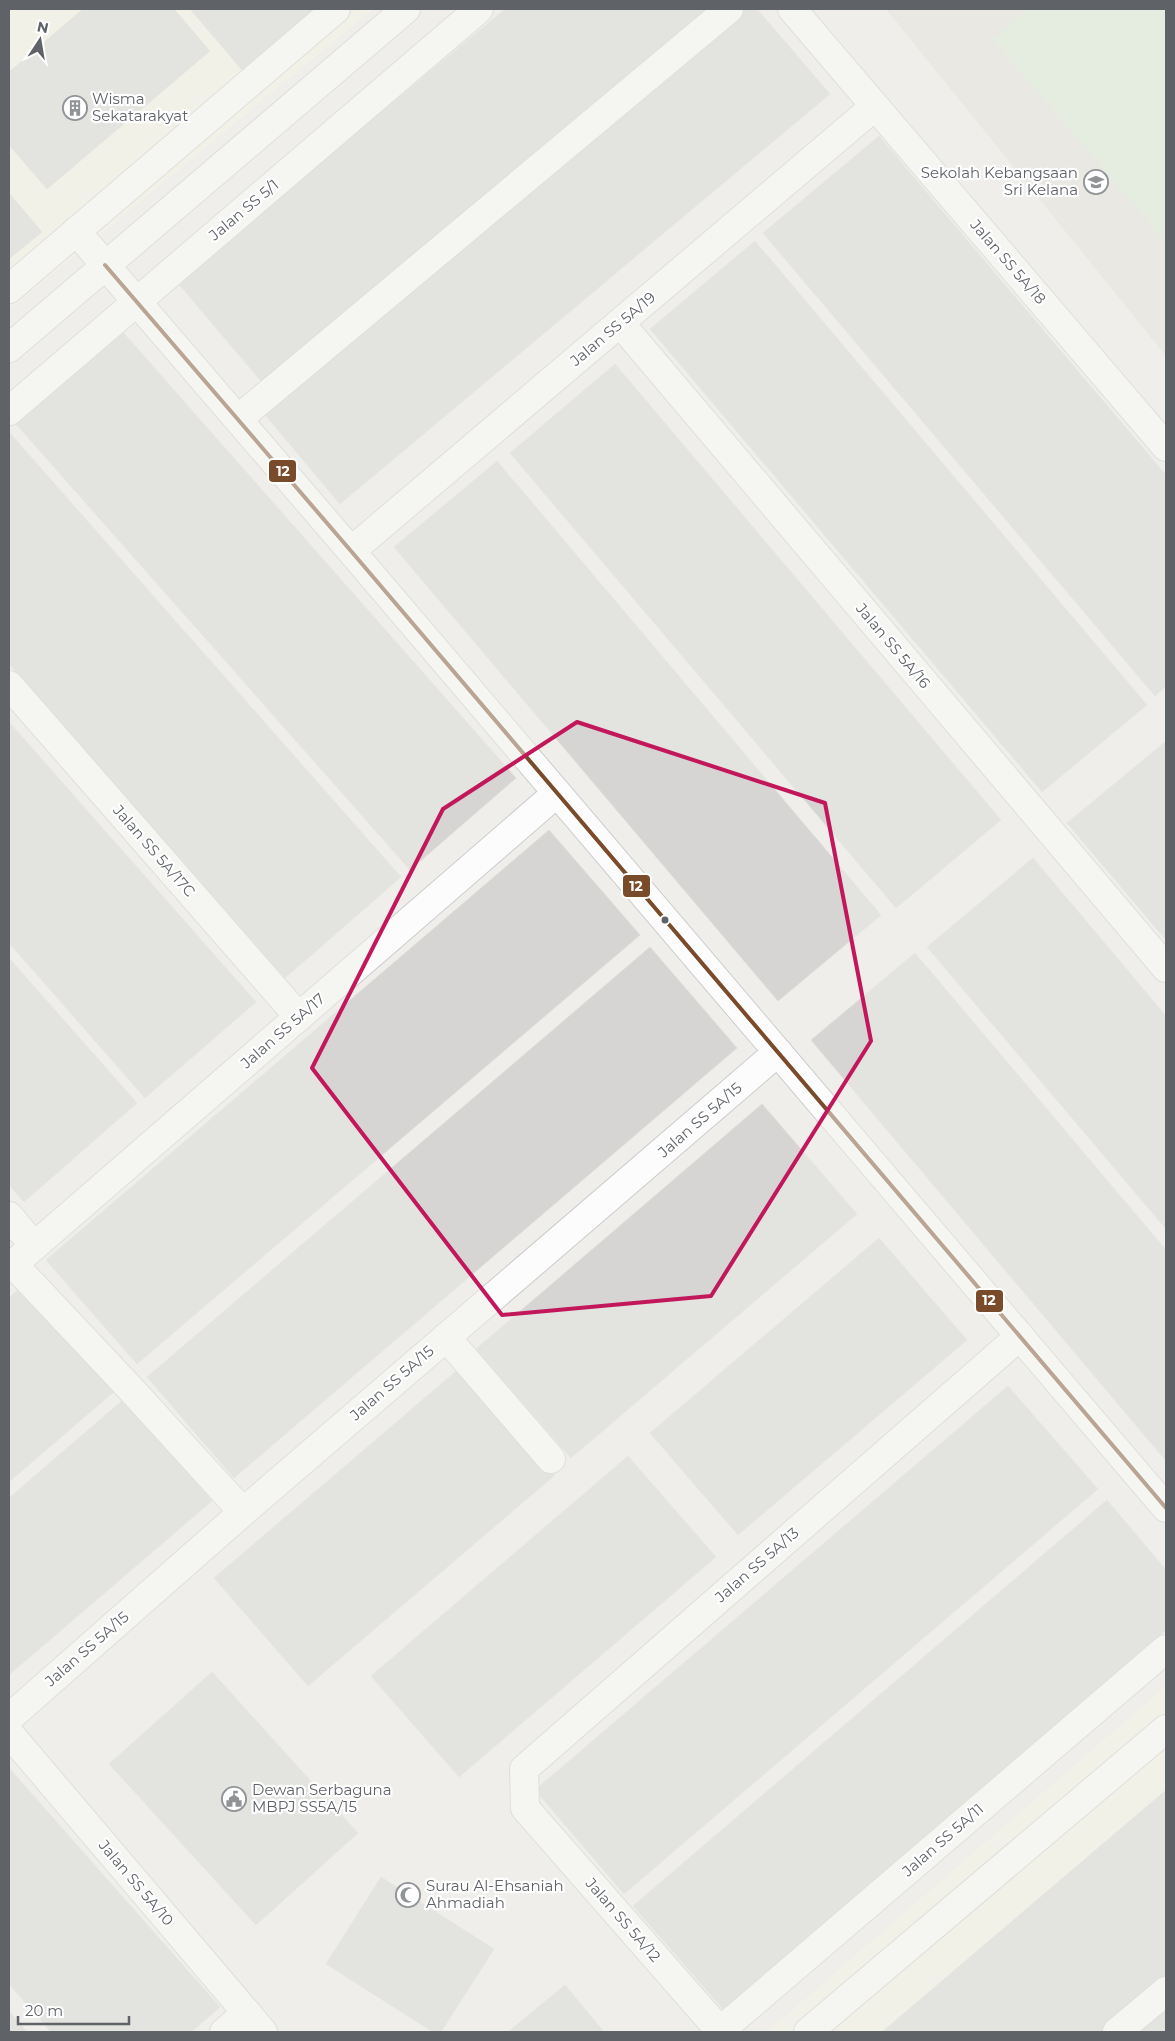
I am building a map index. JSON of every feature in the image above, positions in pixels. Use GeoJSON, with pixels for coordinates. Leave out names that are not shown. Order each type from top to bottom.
{"type":"FeatureCollection","features":[{"type":"Feature","properties":{"kind":"street"},"geometry":{"type":"LineString","coordinates":[[9,289],[336,9]]}},
{"type":"Feature","properties":{"kind":"street"},"geometry":{"type":"LineString","coordinates":[[9,348],[406,9]]}},
{"type":"Feature","properties":{"kind":"street","name":"Jalan SS 5/1"},"geometry":{"type":"LineString","coordinates":[[9,411],[479,9]]}},
{"type":"Feature","properties":{"kind":"street"},"geometry":{"type":"LineString","coordinates":[[238,419],[729,9]]}},
{"type":"Feature","properties":{"kind":"street","name":"Jalan SS 5A/18"},"geometry":{"type":"LineString","coordinates":[[792,9],[1166,446]]}},
{"type":"Feature","properties":{"kind":"street","name":"Jalan SS 5A/19"},"geometry":{"type":"LineString","coordinates":[[351,551],[874,107]]}},
{"type":"Feature","properties":{"kind":"street"},"geometry":{"type":"LineString","coordinates":[[76,231],[1166,1508]]}},
{"type":"Feature","properties":{"kind":"street","name":"Jalan SS 5A/16"},"geometry":{"type":"LineString","coordinates":[[620,323],[1166,968]]}},
{"type":"Feature","properties":{"kind":"street","name":"Jalan SS 5A/17C"},"geometry":{"type":"LineString","coordinates":[[9,685],[298,1017]]}},
{"type":"Feature","properties":{"kind":"street","name":"Jalan SS 5A/17"},"geometry":{"type":"LineString","coordinates":[[11,1266],[557,793]]}},
{"type":"Feature","properties":{"kind":"street","name":"Jalan SS 5A/15"},"geometry":{"type":"LineString","coordinates":[[9,1718],[243,1512],[778,1052]]}},
{"type":"Feature","properties":{"kind":"street"},"geometry":{"type":"LineString","coordinates":[[9,1216],[34,1246]]}},
{"type":"Feature","properties":{"kind":"street"},"geometry":{"type":"LineString","coordinates":[[11,1266],[128,1386],[243,1512]]}},
{"type":"Feature","properties":{"kind":"street","name":"Jalan SS 5A/13"},"geometry":{"type":"LineString","coordinates":[[525,1808],[524,1768],[1020,1336]]}},
{"type":"Feature","properties":{"kind":"street"},"geometry":{"type":"LineString","coordinates":[[446,1337],[551,1458]]}},
{"type":"Feature","properties":{"kind":"street","name":"Jalan SS 5A/11"},"geometry":{"type":"LineString","coordinates":[[721,2032],[1166,1650]]}},
{"type":"Feature","properties":{"kind":"street"},"geometry":{"type":"LineString","coordinates":[[808,2032],[1166,1729]]}},
{"type":"Feature","properties":{"kind":"street","name":"Jalan SS 5A/10"},"geometry":{"type":"LineString","coordinates":[[9,1733],[255,2023]]}},
{"type":"Feature","properties":{"kind":"street","name":"Jalan SS 5A/12"},"geometry":{"type":"LineString","coordinates":[[525,1808],[721,2032]]}},
{"type":"Feature","properties":{"kind":"street"},"geometry":{"type":"LineString","coordinates":[[1117,2032],[1166,1991]]}},
{"type":"Feature","properties":{"kind":"street"},"geometry":{"type":"LineString","coordinates":[[224,2032],[255,2023]]}},
{"type":"Feature","properties":{"kind":"highlighted area"},"geometry":{"type":"Polygon","coordinates":[[[577,722],[825,803],[871,1041],[711,1296],[502,1315],[312,1068],[443,809],[577,722]]]}},
{"type":"Feature","properties":{"kind":"shaded area"},"geometry":{"type":"Polygon","coordinates":[[[9,9],[373,9],[9,310],[9,9]]]}},
{"type":"Feature","properties":{"kind":"shaded area","name":"Sekolah Kebangsaan Sri Kelana"},"geometry":{"type":"Polygon","coordinates":[[[886,9],[1166,9],[1166,356],[886,9]]]}},
{"type":"Feature","properties":{"kind":"shaded area"},"geometry":{"type":"Polygon","coordinates":[[[1166,1686],[1166,2032],[767,2032],[1166,1686]]]}},
{"type":"Feature","properties":{"kind":"green space"},"geometry":{"type":"Polygon","coordinates":[[[1027,9],[1166,9],[1166,242],[992,39],[1027,9]]]}},
{"type":"Feature","properties":{"kind":"building","name":"Wisma Sekatarakyat"},"geometry":{"type":"Polygon","coordinates":[[[83,9],[174,9],[210,51],[47,189],[9,145],[9,72],[83,9]]]}},
{"type":"Feature","properties":{"kind":"building"},"geometry":{"type":"Polygon","coordinates":[[[190,9],[315,9],[242,70],[190,9]]]}},
{"type":"Feature","properties":{"kind":"building"},"geometry":{"type":"Polygon","coordinates":[[[505,9],[717,9],[265,386],[177,282],[505,9]]]}},
{"type":"Feature","properties":{"kind":"building"},"geometry":{"type":"Polygon","coordinates":[[[742,9],[757,9],[830,94],[340,504],[261,410],[742,9]]]}},
{"type":"Feature","properties":{"kind":"building"},"geometry":{"type":"Polygon","coordinates":[[[879,136],[1166,475],[1166,686],[1155,696],[763,233],[879,136]]]}},
{"type":"Feature","properties":{"kind":"building"},"geometry":{"type":"Polygon","coordinates":[[[9,193],[42,232],[9,259],[9,193]]]}},
{"type":"Feature","properties":{"kind":"building"},"geometry":{"type":"Polygon","coordinates":[[[755,241],[1147,705],[1042,792],[650,329],[755,241]]]}},
{"type":"Feature","properties":{"kind":"building"},"geometry":{"type":"Polygon","coordinates":[[[121,330],[516,778],[410,870],[15,423],[121,330]]]}},
{"type":"Feature","properties":{"kind":"building"},"geometry":{"type":"Polygon","coordinates":[[[615,364],[1001,820],[896,908],[510,453],[615,364]]]}},
{"type":"Feature","properties":{"kind":"building"},"geometry":{"type":"Polygon","coordinates":[[[9,432],[401,877],[285,978],[9,664],[9,432]]]}},
{"type":"Feature","properties":{"kind":"building"},"geometry":{"type":"Polygon","coordinates":[[[497,461],[881,915],[778,1001],[394,547],[497,461]]]}},
{"type":"Feature","properties":{"kind":"building"},"geometry":{"type":"Polygon","coordinates":[[[9,722],[256,1002],[145,1098],[9,943],[9,722]]]}},
{"type":"Feature","properties":{"kind":"building"},"geometry":{"type":"Polygon","coordinates":[[[1166,741],[1166,940],[1067,823],[1166,741]]]}},
{"type":"Feature","properties":{"kind":"building"},"geometry":{"type":"Polygon","coordinates":[[[549,830],[640,935],[137,1364],[46,1260],[549,830]]]}},
{"type":"Feature","properties":{"kind":"building"},"geometry":{"type":"Polygon","coordinates":[[[1033,858],[1166,1016],[1166,1229],[927,947],[1033,858]]]}},
{"type":"Feature","properties":{"kind":"building"},"geometry":{"type":"Polygon","coordinates":[[[650,947],[737,1048],[234,1478],[147,1377],[650,947]]]}},
{"type":"Feature","properties":{"kind":"building"},"geometry":{"type":"Polygon","coordinates":[[[915,953],[1166,1250],[1166,1461],[811,1040],[915,953]]]}},
{"type":"Feature","properties":{"kind":"building"},"geometry":{"type":"Polygon","coordinates":[[[9,958],[137,1103],[24,1202],[9,1185],[9,958]]]}},
{"type":"Feature","properties":{"kind":"building"},"geometry":{"type":"Polygon","coordinates":[[[762,1104],[857,1214],[571,1458],[476,1349],[762,1104]]]}},
{"type":"Feature","properties":{"kind":"building"},"geometry":{"type":"Polygon","coordinates":[[[879,1238],[967,1340],[738,1535],[650,1433],[879,1238]]]}},
{"type":"Feature","properties":{"kind":"building"},"geometry":{"type":"Polygon","coordinates":[[[24,1284],[116,1390],[9,1482],[9,1298],[24,1284]]]}},
{"type":"Feature","properties":{"kind":"building"},"geometry":{"type":"Polygon","coordinates":[[[461,1367],[555,1475],[308,1686],[214,1578],[461,1367]]]}},
{"type":"Feature","properties":{"kind":"building"},"geometry":{"type":"Polygon","coordinates":[[[1008,1386],[1098,1489],[624,1894],[535,1790],[1008,1386]]]}},
{"type":"Feature","properties":{"kind":"building"},"geometry":{"type":"Polygon","coordinates":[[[124,1399],[212,1501],[9,1675],[9,1498],[124,1399]]]}},
{"type":"Feature","properties":{"kind":"building"},"geometry":{"type":"Polygon","coordinates":[[[628,1456],[716,1557],[459,1777],[371,1676],[628,1456]]]}},
{"type":"Feature","properties":{"kind":"building"},"geometry":{"type":"Polygon","coordinates":[[[1107,1500],[1166,1570],[1166,1630],[723,2009],[633,1906],[1107,1500]]]}},
{"type":"Feature","properties":{"kind":"building","name":"Dewan Serbaguna MBPJ SS5A/15"},"geometry":{"type":"Polygon","coordinates":[[[212,1672],[358,1833],[256,1925],[109,1764],[212,1672]]]}},
{"type":"Feature","properties":{"kind":"building"},"geometry":{"type":"Polygon","coordinates":[[[9,1768],[220,2007],[191,2032],[51,2032],[9,1984],[9,1768]]]}},
{"type":"Feature","properties":{"kind":"building"},"geometry":{"type":"Polygon","coordinates":[[[1166,1790],[1166,1979],[1104,2032],[882,2032],[1166,1790]]]}},
{"type":"Feature","properties":{"kind":"building"},"geometry":{"type":"Polygon","coordinates":[[[381,1877],[494,1949],[441,2032],[433,2032],[326,1964],[381,1877]]]}},
{"type":"Feature","properties":{"kind":"building"},"geometry":{"type":"Polygon","coordinates":[[[565,1985],[604,2032],[508,2032],[565,1985]]]}},
{"type":"Feature","properties":{"kind":"building"},"geometry":{"type":"Polygon","coordinates":[[[1166,2008],[1166,2032],[1139,2032],[1166,2008]]]}},
{"type":"Feature","properties":{"kind":"building"},"geometry":{"type":"Polygon","coordinates":[[[9,2011],[27,2032],[9,2032],[9,2011]]]}},
{"type":"Feature","properties":{"kind":"transit line","name":"12"},"geometry":{"type":"LineString","coordinates":[[105,265],[1166,1508]]}},
{"type":"Feature","properties":{"kind":"place","name":"Wisma Sekatarakyat"},"geometry":{"type":"Point","coordinates":[75,108]}},
{"type":"Feature","properties":{"kind":"place","name":"Sekolah Kebangsaan Sri Kelana"},"geometry":{"type":"Point","coordinates":[1096,182]}},
{"type":"Feature","properties":{"kind":"place","name":"Dewan Serbaguna MBPJ SS5A/15"},"geometry":{"type":"Point","coordinates":[234,1799]}},
{"type":"Feature","properties":{"kind":"place","name":"Surau Al-Ehsaniah Ahmadiah"},"geometry":{"type":"Point","coordinates":[408,1895]}}]}
